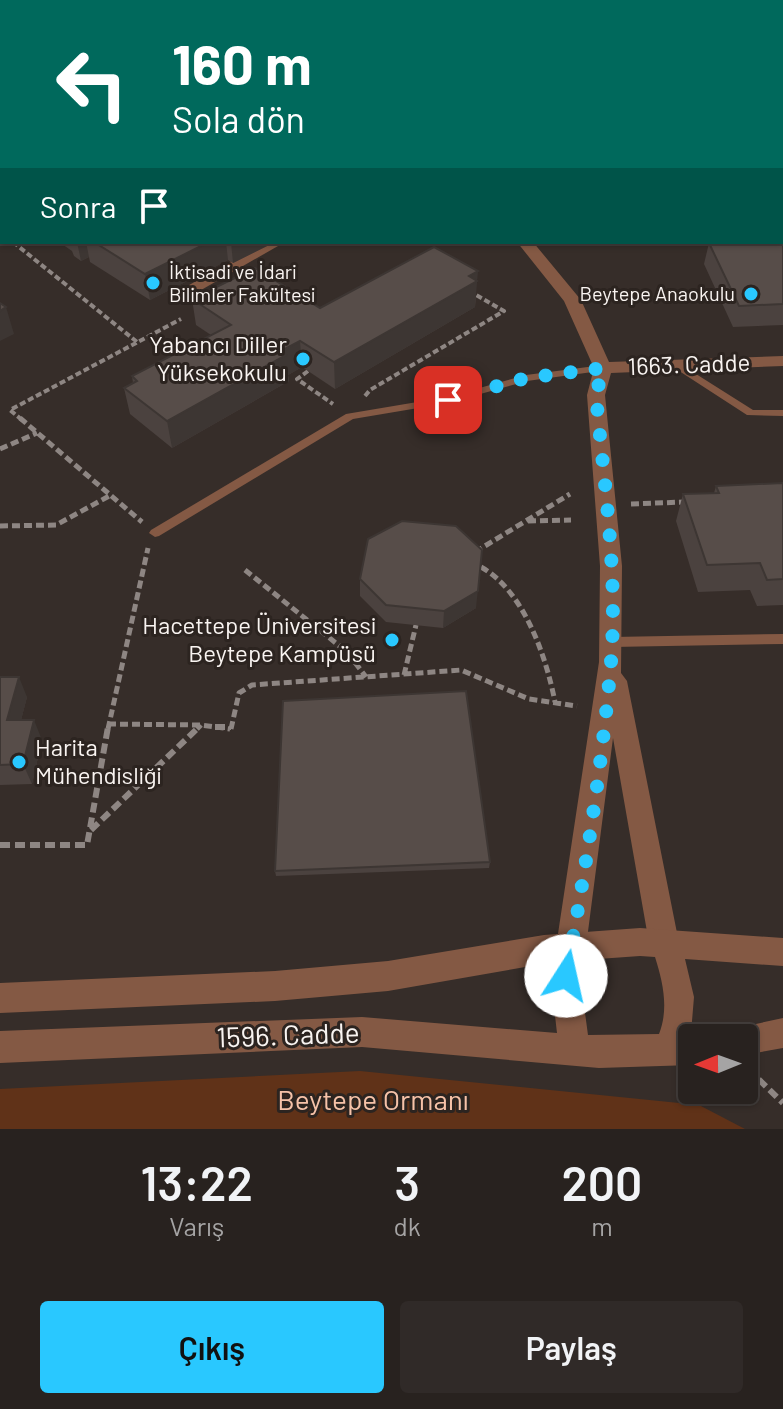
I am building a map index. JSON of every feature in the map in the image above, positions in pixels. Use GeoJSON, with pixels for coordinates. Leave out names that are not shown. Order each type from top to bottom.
{"type":"FeatureCollection","features":[{"type":"Feature","properties":{"kind":"street"},"geometry":{"type":"LineString","coordinates":[[176,297],[273,244]]}},
{"type":"Feature","properties":{"kind":"street"},"geometry":{"type":"LineString","coordinates":[[528,246],[572,300],[603,368]]}},
{"type":"Feature","properties":{"kind":"street","name":"1663. Cadde"},"geometry":{"type":"LineString","coordinates":[[575,1049],[568,1016],[566,976],[612,652],[611,566],[596,395],[603,368],[783,361]]}},
{"type":"Feature","properties":{"kind":"street","name":"1663. Cadde"},"geometry":{"type":"LineString","coordinates":[[612,652],[648,868],[664,943],[675,970],[680,999],[678,1024]]}},
{"type":"Feature","properties":{"kind":"street","name":"1596. Cadde"},"geometry":{"type":"LineString","coordinates":[[0,998],[388,976],[571,947],[664,943],[783,952]]}},
{"type":"Feature","properties":{"kind":"street","name":"1596. Cadde"},"geometry":{"type":"LineString","coordinates":[[0,1047],[362,1032],[599,1052],[678,1049]]}},
{"type":"Feature","properties":{"kind":"street"},"geometry":{"type":"LineString","coordinates":[[758,1037],[783,1033]]}},
{"type":"Feature","properties":{"kind":"lane"},"geometry":{"type":"LineString","coordinates":[[677,365],[751,413],[783,413]]}},
{"type":"Feature","properties":{"kind":"lane"},"geometry":{"type":"LineString","coordinates":[[155,533],[350,416],[448,400],[526,378],[603,368]]}},
{"type":"Feature","properties":{"kind":"lane"},"geometry":{"type":"LineString","coordinates":[[612,652],[783,639]]}},
{"type":"Feature","properties":{"kind":"path"},"geometry":{"type":"LineString","coordinates":[[15,244],[137,342]]}},
{"type":"Feature","properties":{"kind":"path"},"geometry":{"type":"LineString","coordinates":[[350,416],[370,390],[504,311],[467,290]]}},
{"type":"Feature","properties":{"kind":"path"},"geometry":{"type":"LineString","coordinates":[[155,533],[10,410],[194,312]]}},
{"type":"Feature","properties":{"kind":"path"},"geometry":{"type":"LineString","coordinates":[[308,371],[297,379],[325,399]]}},
{"type":"Feature","properties":{"kind":"path"},"geometry":{"type":"LineString","coordinates":[[0,449],[37,433]]}},
{"type":"Feature","properties":{"kind":"path"},"geometry":{"type":"LineString","coordinates":[[468,556],[570,494]]}},
{"type":"Feature","properties":{"kind":"path"},"geometry":{"type":"LineString","coordinates":[[0,526],[56,525],[111,495]]}},
{"type":"Feature","properties":{"kind":"path"},"geometry":{"type":"LineString","coordinates":[[606,505],[694,502]]}},
{"type":"Feature","properties":{"kind":"path"},"geometry":{"type":"LineString","coordinates":[[525,521],[571,520]]}},
{"type":"Feature","properties":{"kind":"path"},"geometry":{"type":"LineString","coordinates":[[0,845],[87,845],[108,724],[144,557]]}},
{"type":"Feature","properties":{"kind":"path"},"geometry":{"type":"LineString","coordinates":[[481,567],[497,576],[512,595],[553,683],[555,703]]}},
{"type":"Feature","properties":{"kind":"path"},"geometry":{"type":"LineString","coordinates":[[245,570],[347,652],[366,678]]}},
{"type":"Feature","properties":{"kind":"path"},"geometry":{"type":"LineString","coordinates":[[404,675],[416,625]]}},
{"type":"Feature","properties":{"kind":"path"},"geometry":{"type":"LineString","coordinates":[[108,724],[201,725],[231,729],[239,693],[252,685],[461,670],[529,699],[605,710]]}},
{"type":"Feature","properties":{"kind":"path"},"geometry":{"type":"LineString","coordinates":[[90,831],[201,725]]}},
{"type":"Feature","properties":{"kind":"path"},"geometry":{"type":"LineString","coordinates":[[758,1079],[783,1103]]}},
{"type":"Feature","properties":{"kind":"green space","name":"Beytepe Ormanı"},"geometry":{"type":"Polygon","coordinates":[[[360,1071],[699,1105],[745,1129],[0,1129],[0,1089],[360,1071]]]}},
{"type":"Feature","properties":{"kind":"building"},"geometry":{"type":"Polygon","coordinates":[[[97,244],[205,244],[145,274],[97,244]]]}},
{"type":"Feature","properties":{"kind":"building"},"geometry":{"type":"Polygon","coordinates":[[[709,244],[783,244],[783,304],[739,306],[709,244]]]}},
{"type":"Feature","properties":{"kind":"building"},"geometry":{"type":"Polygon","coordinates":[[[434,247],[478,271],[469,276],[477,281],[334,362],[300,341],[281,351],[286,355],[167,421],[124,388],[137,381],[132,376],[231,325],[192,299],[255,268],[320,308],[434,247]]]}},
{"type":"Feature","properties":{"kind":"building"},"geometry":{"type":"Polygon","coordinates":[[[783,483],[783,579],[767,580],[760,563],[707,565],[683,494],[719,493],[716,486],[783,483]]]}},
{"type":"Feature","properties":{"kind":"building"},"geometry":{"type":"Polygon","coordinates":[[[402,521],[456,526],[482,550],[478,591],[444,611],[386,605],[360,579],[368,539],[402,521]]]}},
{"type":"Feature","properties":{"kind":"building"},"geometry":{"type":"Polygon","coordinates":[[[0,677],[19,677],[7,720],[34,720],[23,764],[0,765],[0,677]]]}},
{"type":"Feature","properties":{"kind":"building"},"geometry":{"type":"Polygon","coordinates":[[[466,691],[490,862],[275,871],[283,701],[466,691]]]}},
{"type":"Feature","properties":{"kind":"place","name":"İktisadi ve İdari Bilimler Fakültesi"},"geometry":{"type":"Point","coordinates":[153,283]}},
{"type":"Feature","properties":{"kind":"place","name":"Beytepe Anaokulu"},"geometry":{"type":"Point","coordinates":[751,294]}},
{"type":"Feature","properties":{"kind":"place","name":"Yabancı Diller Yüksekokulu"},"geometry":{"type":"Point","coordinates":[303,359]}},
{"type":"Feature","properties":{"kind":"place","name":"Hacettepe Üniversitesi Beytepe Kampüsü"},"geometry":{"type":"Point","coordinates":[392,640]}},
{"type":"Feature","properties":{"kind":"place","name":"Harita Mühendisliği"},"geometry":{"type":"Point","coordinates":[19,762]}},
{"type":"Feature","properties":{"kind":"route"},"geometry":{"type":"LineString","coordinates":[[448,400],[526,378],[603,368],[596,395],[611,566],[611,662],[590,826],[566,976]]}}]}
